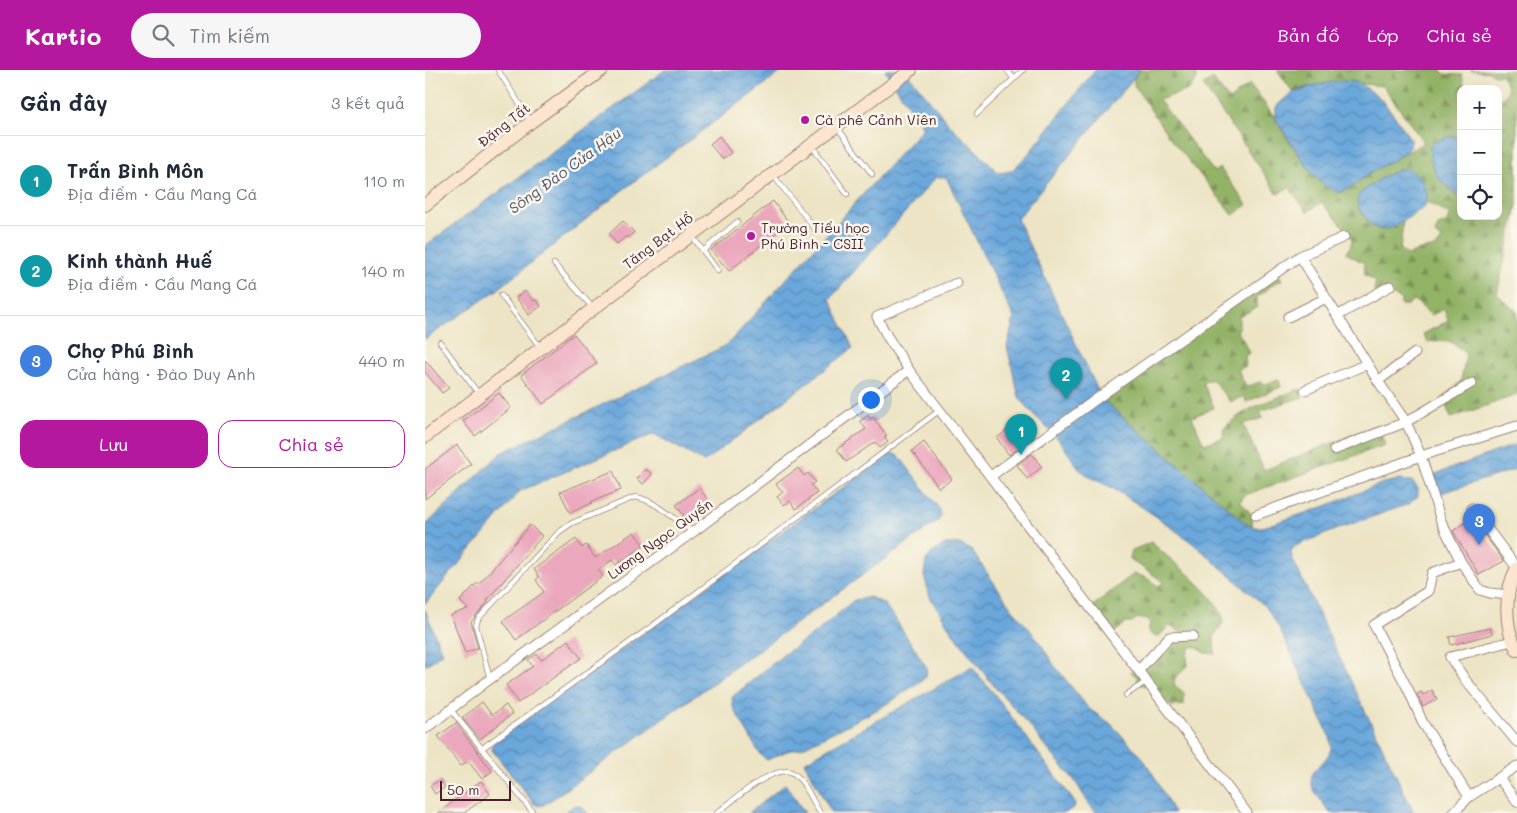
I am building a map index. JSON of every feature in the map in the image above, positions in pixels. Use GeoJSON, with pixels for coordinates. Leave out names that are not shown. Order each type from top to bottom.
{"type":"FeatureCollection","features":[{"type":"Feature","properties":{"kind":"main road","name":"Đặng Tất"},"geometry":{"type":"LineString","coordinates":[[425,205],[531,122],[602,70]]}},
{"type":"Feature","properties":{"kind":"main road","name":"Tăng Bạt Hổ"},"geometry":{"type":"LineString","coordinates":[[427,433],[911,70]]}},
{"type":"Feature","properties":{"kind":"main road"},"geometry":{"type":"LineString","coordinates":[[1514,646],[1507,623],[1511,579],[1517,568]]}},
{"type":"Feature","properties":{"kind":"street"},"geometry":{"type":"LineString","coordinates":[[991,476],[1106,392],[1300,256],[1344,237]]}},
{"type":"Feature","properties":{"kind":"street"},"geometry":{"type":"LineString","coordinates":[[1300,256],[1367,364],[1406,422],[1421,456],[1441,520],[1461,562],[1480,590],[1509,595]]}},
{"type":"Feature","properties":{"kind":"street"},"geometry":{"type":"LineString","coordinates":[[957,283],[877,317],[909,370],[1247,813]]}},
{"type":"Feature","properties":{"kind":"street"},"geometry":{"type":"LineString","coordinates":[[1337,316],[1390,286]]}},
{"type":"Feature","properties":{"kind":"street"},"geometry":{"type":"LineString","coordinates":[[1288,317],[1326,298]]}},
{"type":"Feature","properties":{"kind":"street"},"geometry":{"type":"LineString","coordinates":[[1378,381],[1415,353]]}},
{"type":"Feature","properties":{"kind":"street"},"geometry":{"type":"LineString","coordinates":[[1305,390],[1367,364]]}},
{"type":"Feature","properties":{"kind":"street","name":"Lương Ngọc Quyến"},"geometry":{"type":"LineString","coordinates":[[425,729],[909,370]]}},
{"type":"Feature","properties":{"kind":"street"},"geometry":{"type":"LineString","coordinates":[[1334,450],[1406,422],[1472,383]]}},
{"type":"Feature","properties":{"kind":"street"},"geometry":{"type":"LineString","coordinates":[[1256,515],[1421,456],[1517,426]]}},
{"type":"Feature","properties":{"kind":"street"},"geometry":{"type":"LineString","coordinates":[[1472,508],[1517,568]]}},
{"type":"Feature","properties":{"kind":"street"},"geometry":{"type":"LineString","coordinates":[[1461,562],[1432,573],[1428,591],[1374,625],[1408,689],[1423,723],[1469,797]]}},
{"type":"Feature","properties":{"kind":"street"},"geometry":{"type":"LineString","coordinates":[[1139,670],[1169,637],[1193,636]]}},
{"type":"Feature","properties":{"kind":"street"},"geometry":{"type":"LineString","coordinates":[[1514,646],[1450,657],[1466,681],[1517,742]]}},
{"type":"Feature","properties":{"kind":"street"},"geometry":{"type":"LineString","coordinates":[[1453,813],[1469,797],[1517,766]]}},
{"type":"Feature","properties":{"kind":"street"},"geometry":{"type":"LineString","coordinates":[[1499,778],[1517,802]]}},
{"type":"Feature","properties":{"kind":"lane"},"geometry":{"type":"LineString","coordinates":[[498,70],[531,122]]}},
{"type":"Feature","properties":{"kind":"lane"},"geometry":{"type":"LineString","coordinates":[[1007,70],[1013,79]]}},
{"type":"Feature","properties":{"kind":"lane"},"geometry":{"type":"LineString","coordinates":[[977,114],[1023,70]]}},
{"type":"Feature","properties":{"kind":"lane"},"geometry":{"type":"LineString","coordinates":[[836,126],[871,174]]}},
{"type":"Feature","properties":{"kind":"lane"},"geometry":{"type":"LineString","coordinates":[[812,145],[847,194]]}},
{"type":"Feature","properties":{"kind":"lane"},"geometry":{"type":"LineString","coordinates":[[772,174],[816,230]]}},
{"type":"Feature","properties":{"kind":"lane"},"geometry":{"type":"LineString","coordinates":[[703,251],[737,222]]}},
{"type":"Feature","properties":{"kind":"lane"},"geometry":{"type":"LineString","coordinates":[[691,235],[718,271]]}},
{"type":"Feature","properties":{"kind":"lane"},"geometry":{"type":"LineString","coordinates":[[554,264],[594,308]]}},
{"type":"Feature","properties":{"kind":"lane"},"geometry":{"type":"LineString","coordinates":[[501,295],[541,348]]}},
{"type":"Feature","properties":{"kind":"lane"},"geometry":{"type":"LineString","coordinates":[[440,342],[479,394]]}},
{"type":"Feature","properties":{"kind":"lane"},"geometry":{"type":"LineString","coordinates":[[481,748],[655,624],[940,410]]}},
{"type":"Feature","properties":{"kind":"lane"},"geometry":{"type":"LineString","coordinates":[[490,679],[476,626],[478,619],[559,532],[572,523],[635,497],[642,498],[655,505],[693,532]]}},
{"type":"Feature","properties":{"kind":"lane"},"geometry":{"type":"LineString","coordinates":[[1126,695],[1147,681]]}},
{"type":"Feature","properties":{"kind":"lane"},"geometry":{"type":"LineString","coordinates":[[451,710],[531,812]]}},
{"type":"Feature","properties":{"kind":"lane"},"geometry":{"type":"LineString","coordinates":[[717,813],[767,777],[783,770],[790,771],[801,781],[820,813]]}},
{"type":"Feature","properties":{"kind":"green space"},"geometry":{"type":"Polygon","coordinates":[[[1134,70],[1196,70],[1196,82],[1188,90],[1159,100],[1214,172],[1220,168],[1247,205],[1233,215],[1167,134],[1134,85],[1134,70]]]}},
{"type":"Feature","properties":{"kind":"green space"},"geometry":{"type":"Polygon","coordinates":[[[1277,70],[1441,70],[1444,74],[1462,75],[1464,85],[1457,85],[1457,137],[1454,136],[1431,160],[1440,180],[1457,196],[1457,220],[1502,220],[1502,98],[1507,92],[1507,87],[1502,75],[1470,70],[1517,70],[1517,205],[1497,294],[1517,312],[1517,395],[1451,418],[1443,398],[1461,381],[1466,355],[1449,341],[1427,342],[1423,334],[1448,321],[1444,309],[1431,315],[1413,300],[1408,305],[1401,305],[1401,299],[1393,295],[1379,300],[1374,290],[1376,281],[1365,275],[1364,263],[1346,253],[1352,239],[1341,224],[1322,202],[1307,212],[1289,187],[1278,194],[1203,85],[1213,79],[1229,100],[1250,84],[1311,172],[1324,185],[1348,190],[1373,171],[1424,143],[1383,86],[1338,83],[1305,88],[1293,92],[1277,70]],[[1384,176],[1359,194],[1360,209],[1372,226],[1394,227],[1403,221],[1400,250],[1408,256],[1437,246],[1442,239],[1435,234],[1438,226],[1446,223],[1451,215],[1427,202],[1427,194],[1384,176]]]}},
{"type":"Feature","properties":{"kind":"green space"},"geometry":{"type":"Polygon","coordinates":[[[1278,273],[1282,280],[1257,297],[1257,307],[1239,317],[1237,332],[1249,353],[1245,356],[1246,366],[1238,370],[1246,387],[1260,382],[1265,384],[1279,380],[1281,387],[1246,402],[1244,396],[1230,402],[1212,379],[1203,383],[1214,408],[1192,417],[1204,444],[1224,437],[1223,430],[1230,422],[1248,410],[1299,389],[1303,397],[1260,411],[1263,418],[1243,424],[1264,470],[1378,425],[1385,445],[1245,495],[1240,501],[1253,516],[1252,527],[1102,399],[1278,273]]]}},
{"type":"Feature","properties":{"kind":"green space"},"geometry":{"type":"Polygon","coordinates":[[[1151,542],[1204,589],[1220,610],[1224,621],[1214,637],[1215,654],[1205,653],[1197,647],[1190,647],[1187,655],[1188,666],[1175,678],[1174,685],[1184,693],[1184,705],[1171,706],[1161,697],[1152,696],[1150,686],[1138,684],[1137,677],[1131,672],[1139,663],[1169,644],[1184,640],[1180,633],[1169,626],[1159,636],[1154,636],[1148,632],[1150,622],[1137,618],[1132,623],[1125,623],[1115,631],[1103,632],[1090,608],[1134,574],[1145,577],[1158,586],[1164,582],[1130,559],[1131,551],[1151,542]]]}},
{"type":"Feature","properties":{"kind":"water","name":"Sông Đào Cửa Hậu"},"geometry":{"type":"Polygon","coordinates":[[[665,70],[784,70],[624,189],[497,290],[425,339],[425,246],[665,70]]]}},
{"type":"Feature","properties":{"kind":"water"},"geometry":{"type":"Polygon","coordinates":[[[885,70],[905,70],[949,124],[999,173],[1011,171],[1025,158],[1095,70],[1140,70],[1017,219],[1102,399],[1244,522],[1252,527],[1263,527],[1323,507],[1383,483],[1400,480],[1412,481],[1418,488],[1418,496],[1409,504],[1340,528],[1295,546],[1291,551],[1292,558],[1414,813],[1330,813],[1317,796],[1311,778],[1330,752],[1330,737],[1279,628],[1269,611],[1195,545],[1113,488],[1093,479],[1079,469],[1059,440],[1019,397],[1007,347],[1014,318],[946,177],[936,177],[830,299],[853,348],[704,462],[654,434],[520,491],[425,604],[425,526],[501,453],[727,345],[923,128],[885,70]]]}},
{"type":"Feature","properties":{"kind":"water"},"geometry":{"type":"Polygon","coordinates":[[[1341,81],[1356,82],[1379,97],[1411,140],[1410,148],[1402,155],[1369,174],[1357,184],[1338,193],[1324,185],[1311,172],[1276,119],[1276,107],[1283,100],[1298,91],[1341,81]]]}},
{"type":"Feature","properties":{"kind":"water"},"geometry":{"type":"Polygon","coordinates":[[[1457,137],[1457,195],[1439,179],[1432,164],[1431,144],[1444,138],[1457,137]]]}},
{"type":"Feature","properties":{"kind":"water"},"geometry":{"type":"Polygon","coordinates":[[[1404,168],[1414,172],[1421,178],[1427,194],[1427,202],[1423,208],[1394,227],[1382,230],[1372,226],[1359,209],[1357,201],[1359,194],[1384,176],[1404,168]]]}},
{"type":"Feature","properties":{"kind":"water"},"geometry":{"type":"Polygon","coordinates":[[[1517,444],[1517,469],[1438,494],[1433,475],[1517,444]]]}},
{"type":"Feature","properties":{"kind":"water"},"geometry":{"type":"Polygon","coordinates":[[[893,454],[899,456],[940,510],[939,520],[544,805],[534,804],[492,750],[493,743],[886,456],[893,454]]]}},
{"type":"Feature","properties":{"kind":"water"},"geometry":{"type":"Polygon","coordinates":[[[946,544],[960,544],[972,551],[1010,606],[1039,641],[1054,665],[1089,709],[1110,723],[1143,758],[1174,813],[1097,813],[1089,804],[1075,781],[989,680],[953,633],[930,597],[924,575],[926,560],[933,552],[946,544]]]}},
{"type":"Feature","properties":{"kind":"water"},"geometry":{"type":"Polygon","coordinates":[[[870,597],[884,604],[894,617],[927,668],[926,677],[871,713],[801,748],[787,751],[767,760],[759,753],[733,707],[732,697],[783,655],[818,631],[854,600],[870,597]]]}},
{"type":"Feature","properties":{"kind":"water"},"geometry":{"type":"Polygon","coordinates":[[[425,609],[442,653],[425,666],[425,609]]]}},
{"type":"Feature","properties":{"kind":"water"},"geometry":{"type":"Polygon","coordinates":[[[972,667],[996,696],[1073,800],[1074,807],[1065,813],[832,813],[804,762],[972,667]]]}},
{"type":"Feature","properties":{"kind":"water"},"geometry":{"type":"Polygon","coordinates":[[[785,784],[805,813],[749,813],[785,784]]]}},
{"type":"Feature","properties":{"kind":"water"},"geometry":{"type":"Polygon","coordinates":[[[575,805],[582,807],[588,813],[564,813],[575,805]]]}},
{"type":"Feature","properties":{"kind":"building"},"geometry":{"type":"Polygon","coordinates":[[[719,136],[731,153],[722,159],[710,144],[719,136]]]}},
{"type":"Feature","properties":{"kind":"building","name":"Trường Tiểu học Phú Bình - CSII"},"geometry":{"type":"Polygon","coordinates":[[[773,201],[789,223],[729,271],[711,250],[773,201]]]}},
{"type":"Feature","properties":{"kind":"building"},"geometry":{"type":"Polygon","coordinates":[[[623,221],[634,232],[617,244],[609,234],[623,221]]]}},
{"type":"Feature","properties":{"kind":"building"},"geometry":{"type":"Polygon","coordinates":[[[525,291],[541,306],[529,315],[516,297],[525,291]]]}},
{"type":"Feature","properties":{"kind":"building"},"geometry":{"type":"Polygon","coordinates":[[[574,334],[597,363],[543,404],[521,375],[574,334]]]}},
{"type":"Feature","properties":{"kind":"building"},"geometry":{"type":"Polygon","coordinates":[[[425,360],[449,388],[442,393],[425,372],[425,360]]]}},
{"type":"Feature","properties":{"kind":"building"},"geometry":{"type":"Polygon","coordinates":[[[499,393],[511,408],[475,436],[463,421],[499,393]]]}},
{"type":"Feature","properties":{"kind":"building"},"geometry":{"type":"Polygon","coordinates":[[[868,415],[870,419],[873,417],[887,436],[884,437],[888,442],[880,448],[875,442],[846,462],[837,449],[866,429],[860,421],[868,415]]]}},
{"type":"Feature","properties":{"kind":"building"},"geometry":{"type":"Polygon","coordinates":[[[1012,426],[1025,444],[1009,455],[997,438],[1012,426]]]}},
{"type":"Feature","properties":{"kind":"building"},"geometry":{"type":"Polygon","coordinates":[[[924,442],[952,479],[939,488],[912,451],[924,442]]]}},
{"type":"Feature","properties":{"kind":"building"},"geometry":{"type":"Polygon","coordinates":[[[457,445],[471,464],[425,499],[425,469],[457,445]]]}},
{"type":"Feature","properties":{"kind":"building"},"geometry":{"type":"Polygon","coordinates":[[[1032,454],[1042,467],[1027,479],[1017,465],[1032,454]]]}},
{"type":"Feature","properties":{"kind":"building"},"geometry":{"type":"Polygon","coordinates":[[[798,468],[804,476],[808,473],[815,482],[811,485],[817,493],[796,509],[790,501],[784,505],[777,497],[783,492],[776,484],[798,468]]]}},
{"type":"Feature","properties":{"kind":"building"},"geometry":{"type":"Polygon","coordinates":[[[645,469],[652,474],[643,484],[637,479],[645,469]]]}},
{"type":"Feature","properties":{"kind":"building"},"geometry":{"type":"Polygon","coordinates":[[[613,471],[621,490],[570,513],[560,492],[613,471]]]}},
{"type":"Feature","properties":{"kind":"building"},"geometry":{"type":"Polygon","coordinates":[[[699,488],[709,501],[686,519],[676,505],[699,488]]]}},
{"type":"Feature","properties":{"kind":"building"},"geometry":{"type":"Polygon","coordinates":[[[1472,518],[1504,561],[1479,575],[1453,531],[1472,518]]]}},
{"type":"Feature","properties":{"kind":"building"},"geometry":{"type":"Polygon","coordinates":[[[530,525],[542,536],[487,600],[488,602],[471,622],[478,648],[465,653],[451,615],[468,609],[460,601],[477,583],[479,584],[530,525]]]}},
{"type":"Feature","properties":{"kind":"building"},"geometry":{"type":"Polygon","coordinates":[[[634,532],[644,546],[616,565],[612,560],[598,570],[603,576],[516,640],[503,621],[544,592],[536,580],[539,577],[534,569],[576,539],[582,548],[586,545],[595,558],[634,532]]]}},
{"type":"Feature","properties":{"kind":"building"},"geometry":{"type":"Polygon","coordinates":[[[1490,628],[1492,634],[1451,645],[1449,637],[1490,628]]]}},
{"type":"Feature","properties":{"kind":"building"},"geometry":{"type":"Polygon","coordinates":[[[568,640],[581,658],[518,703],[506,685],[533,666],[528,660],[537,654],[541,660],[568,640]]]}},
{"type":"Feature","properties":{"kind":"building"},"geometry":{"type":"Polygon","coordinates":[[[1432,690],[1437,699],[1423,707],[1417,694],[1421,692],[1423,695],[1432,690]]]}},
{"type":"Feature","properties":{"kind":"building"},"geometry":{"type":"Polygon","coordinates":[[[482,702],[492,715],[506,705],[512,714],[480,739],[462,718],[482,702]]]}},
{"type":"Feature","properties":{"kind":"building"},"geometry":{"type":"Polygon","coordinates":[[[456,723],[492,771],[482,779],[468,761],[461,766],[438,736],[456,723]]]}},
{"type":"Feature","properties":{"kind":"building"},"geometry":{"type":"Polygon","coordinates":[[[440,780],[445,787],[435,794],[430,786],[440,780]]]}},
{"type":"Feature","properties":{"kind":"building"},"geometry":{"type":"Polygon","coordinates":[[[481,781],[490,794],[464,813],[438,813],[481,781]]]}},
{"type":"Feature","properties":{"kind":"place","name":"Cà phê Cảnh Viên"},"geometry":{"type":"Point","coordinates":[805,120]}},
{"type":"Feature","properties":{"kind":"place","name":"Trường Tiểu học Phú Bình - CSII"},"geometry":{"type":"Point","coordinates":[751,236]}},
{"type":"Feature","properties":{"kind":"place","name":"Kinh thành Huế"},"geometry":{"type":"Point","coordinates":[1066,399]}},
{"type":"Feature","properties":{"kind":"place","name":"Trấn Bình Môn"},"geometry":{"type":"Point","coordinates":[1021,455]}},
{"type":"Feature","properties":{"kind":"place","name":"Chợ Phú Bình"},"geometry":{"type":"Point","coordinates":[1479,545]}}]}
